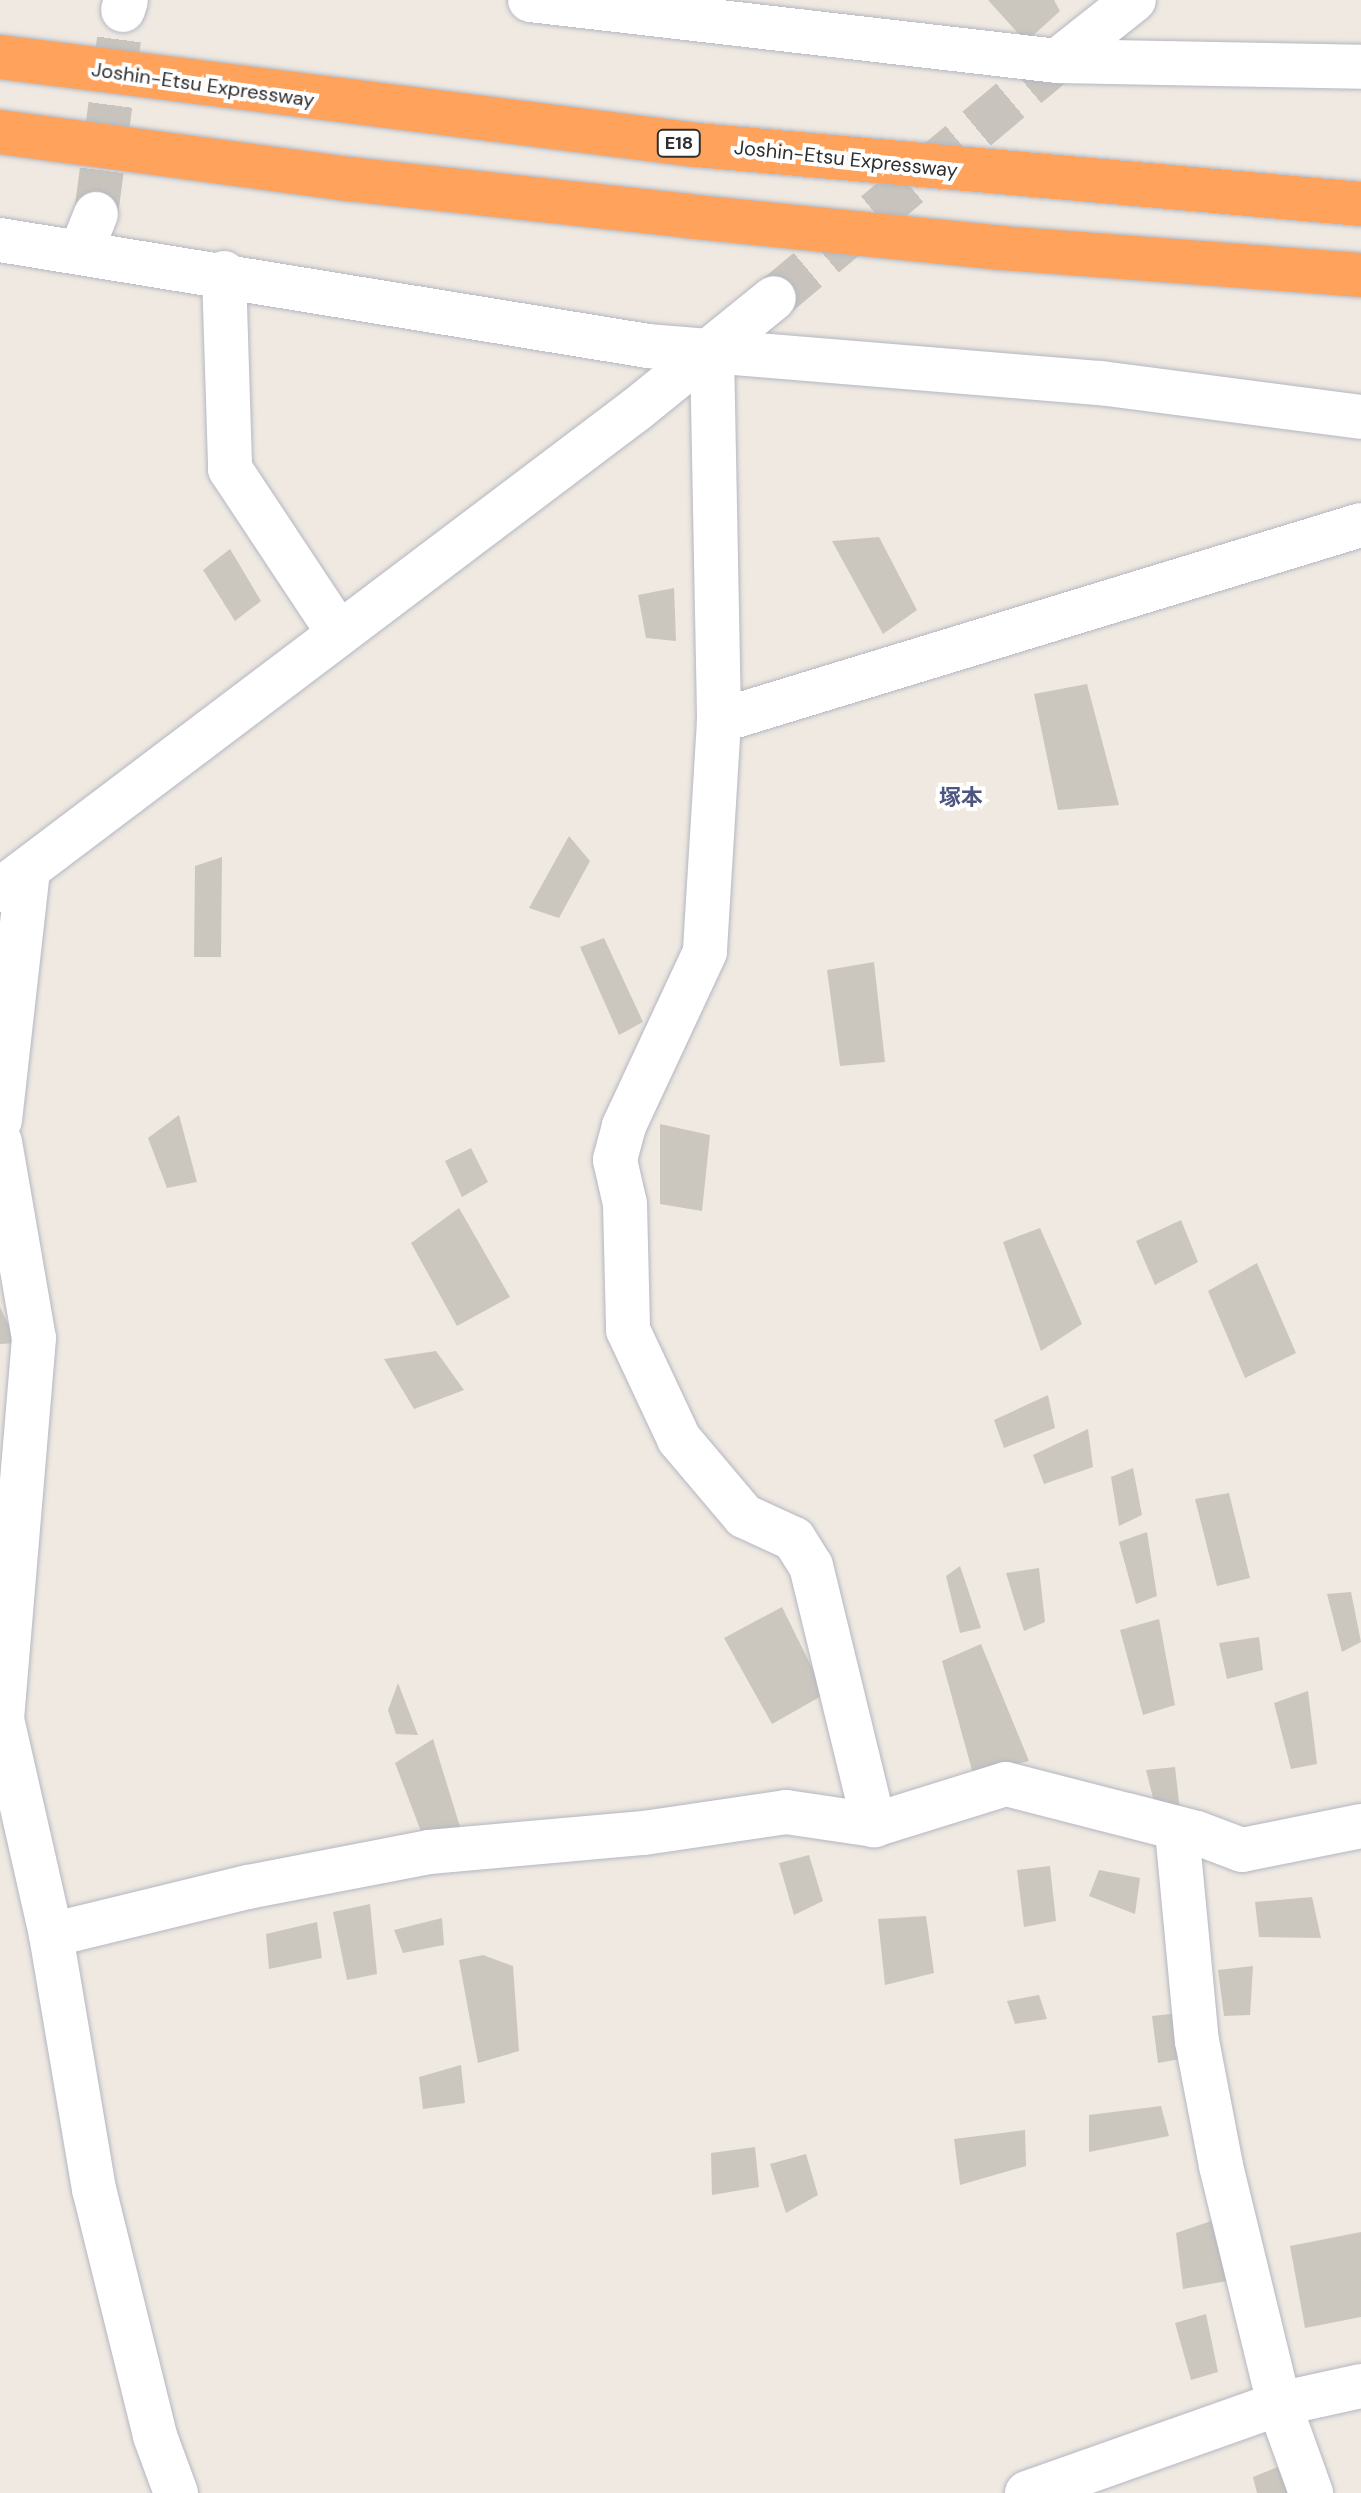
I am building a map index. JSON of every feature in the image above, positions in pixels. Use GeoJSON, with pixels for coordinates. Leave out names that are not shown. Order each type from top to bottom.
{"type":"FeatureCollection","features":[{"type":"Feature","properties":{"kind":"highway","name":"Joshin-Etsu Expressway"},"geometry":{"type":"LineString","coordinates":[[0,57],[697,145],[1361,204]]}},
{"type":"Feature","properties":{"kind":"highway"},"geometry":{"type":"LineString","coordinates":[[0,132],[349,179],[671,214],[1002,248],[1361,275]]}},
{"type":"Feature","properties":{"kind":"street"},"geometry":{"type":"LineString","coordinates":[[530,0],[1057,61],[1361,67]]}},
{"type":"Feature","properties":{"kind":"street"},"geometry":{"type":"LineString","coordinates":[[1057,61],[1134,0]]}},
{"type":"Feature","properties":{"kind":"street"},"geometry":{"type":"LineString","coordinates":[[0,240],[89,232],[224,273],[648,346],[1100,383],[1361,417]]}},
{"type":"Feature","properties":{"kind":"street"},"geometry":{"type":"LineString","coordinates":[[224,273],[230,469],[338,632]]}},
{"type":"Feature","properties":{"kind":"street"},"geometry":{"type":"LineString","coordinates":[[0,1120],[14,880],[712,351],[774,298]]}},
{"type":"Feature","properties":{"kind":"street"},"geometry":{"type":"LineString","coordinates":[[712,351],[719,721],[705,952],[624,1126],[615,1160],[625,1204],[628,1330],[679,1439],[744,1516],[794,1539],[811,1566],[874,1825]]}},
{"type":"Feature","properties":{"kind":"street"},"geometry":{"type":"LineString","coordinates":[[719,721],[1361,525]]}},
{"type":"Feature","properties":{"kind":"street"},"geometry":{"type":"LineString","coordinates":[[0,1142],[34,1338],[1,1719],[51,1935],[94,2189],[155,2436],[176,2493]]}},
{"type":"Feature","properties":{"kind":"street"},"geometry":{"type":"LineString","coordinates":[[51,1935],[248,1887],[429,1852],[644,1833],[786,1812],[874,1825],[1006,1784],[1242,1850],[1361,1826]]}},
{"type":"Feature","properties":{"kind":"street"},"geometry":{"type":"LineString","coordinates":[[1177,1831],[1197,2041],[1228,2195],[1279,2404],[1311,2493]]}},
{"type":"Feature","properties":{"kind":"street"},"geometry":{"type":"LineString","coordinates":[[1027,2493],[1279,2404],[1361,2386]]}},
{"type":"Feature","properties":{"kind":"building"},"geometry":{"type":"Polygon","coordinates":[[[988,0],[1054,0],[1060,11],[1026,42],[988,0]]]}},
{"type":"Feature","properties":{"kind":"building"},"geometry":{"type":"Polygon","coordinates":[[[879,537],[917,610],[883,634],[832,541],[879,537]]]}},
{"type":"Feature","properties":{"kind":"building"},"geometry":{"type":"Polygon","coordinates":[[[230,549],[261,601],[235,621],[203,570],[230,549]]]}},
{"type":"Feature","properties":{"kind":"building"},"geometry":{"type":"Polygon","coordinates":[[[674,588],[676,641],[646,638],[638,595],[674,588]]]}},
{"type":"Feature","properties":{"kind":"building"},"geometry":{"type":"Polygon","coordinates":[[[1087,684],[1119,805],[1058,810],[1034,694],[1087,684]]]}},
{"type":"Feature","properties":{"kind":"building"},"geometry":{"type":"Polygon","coordinates":[[[569,836],[590,861],[559,918],[529,908],[569,836]]]}},
{"type":"Feature","properties":{"kind":"building"},"geometry":{"type":"Polygon","coordinates":[[[222,857],[221,957],[194,957],[195,866],[222,857]]]}},
{"type":"Feature","properties":{"kind":"building"},"geometry":{"type":"Polygon","coordinates":[[[604,938],[643,1022],[619,1035],[580,947],[604,938]]]}},
{"type":"Feature","properties":{"kind":"building"},"geometry":{"type":"Polygon","coordinates":[[[874,962],[885,1062],[840,1066],[827,970],[874,962]]]}},
{"type":"Feature","properties":{"kind":"building"},"geometry":{"type":"Polygon","coordinates":[[[179,1115],[197,1182],[167,1188],[148,1138],[179,1115]]]}},
{"type":"Feature","properties":{"kind":"building"},"geometry":{"type":"Polygon","coordinates":[[[660,1124],[710,1135],[702,1211],[660,1204],[660,1124]]]}},
{"type":"Feature","properties":{"kind":"building"},"geometry":{"type":"Polygon","coordinates":[[[471,1148],[488,1182],[462,1197],[445,1161],[471,1148]]]}},
{"type":"Feature","properties":{"kind":"building"},"geometry":{"type":"Polygon","coordinates":[[[459,1208],[510,1297],[457,1326],[411,1243],[459,1208]]]}},
{"type":"Feature","properties":{"kind":"building"},"geometry":{"type":"Polygon","coordinates":[[[1181,1220],[1198,1262],[1155,1285],[1136,1241],[1181,1220]]]}},
{"type":"Feature","properties":{"kind":"building"},"geometry":{"type":"Polygon","coordinates":[[[1040,1228],[1082,1324],[1041,1351],[1003,1242],[1040,1228]]]}},
{"type":"Feature","properties":{"kind":"building"},"geometry":{"type":"Polygon","coordinates":[[[1257,1263],[1296,1353],[1245,1378],[1208,1291],[1257,1263]]]}},
{"type":"Feature","properties":{"kind":"building"},"geometry":{"type":"Polygon","coordinates":[[[0,1307],[17,1343],[0,1344],[0,1307]]]}},
{"type":"Feature","properties":{"kind":"building"},"geometry":{"type":"Polygon","coordinates":[[[436,1351],[464,1390],[414,1409],[384,1359],[436,1351]]]}},
{"type":"Feature","properties":{"kind":"building"},"geometry":{"type":"Polygon","coordinates":[[[1048,1395],[1055,1428],[1004,1448],[994,1420],[1048,1395]]]}},
{"type":"Feature","properties":{"kind":"building"},"geometry":{"type":"Polygon","coordinates":[[[1088,1429],[1093,1467],[1044,1484],[1033,1455],[1088,1429]]]}},
{"type":"Feature","properties":{"kind":"building"},"geometry":{"type":"Polygon","coordinates":[[[1133,1468],[1142,1515],[1119,1526],[1111,1477],[1133,1468]]]}},
{"type":"Feature","properties":{"kind":"building"},"geometry":{"type":"Polygon","coordinates":[[[1229,1493],[1250,1578],[1217,1586],[1195,1499],[1229,1493]]]}},
{"type":"Feature","properties":{"kind":"building"},"geometry":{"type":"Polygon","coordinates":[[[1147,1532],[1157,1596],[1136,1604],[1119,1542],[1147,1532]]]}},
{"type":"Feature","properties":{"kind":"building"},"geometry":{"type":"Polygon","coordinates":[[[960,1566],[981,1628],[960,1633],[946,1576],[960,1566]]]}},
{"type":"Feature","properties":{"kind":"building"},"geometry":{"type":"Polygon","coordinates":[[[1039,1568],[1045,1622],[1024,1631],[1006,1573],[1039,1568]]]}},
{"type":"Feature","properties":{"kind":"building"},"geometry":{"type":"Polygon","coordinates":[[[1351,1592],[1361,1642],[1342,1652],[1327,1594],[1351,1592]]]}},
{"type":"Feature","properties":{"kind":"building"},"geometry":{"type":"Polygon","coordinates":[[[782,1607],[825,1694],[772,1724],[724,1638],[782,1607]]]}},
{"type":"Feature","properties":{"kind":"building"},"geometry":{"type":"Polygon","coordinates":[[[1159,1619],[1175,1705],[1143,1715],[1120,1630],[1159,1619]]]}},
{"type":"Feature","properties":{"kind":"building"},"geometry":{"type":"Polygon","coordinates":[[[1259,1637],[1263,1670],[1227,1679],[1219,1643],[1259,1637]]]}},
{"type":"Feature","properties":{"kind":"building"},"geometry":{"type":"Polygon","coordinates":[[[981,1644],[1029,1761],[973,1774],[942,1661],[981,1644]]]}},
{"type":"Feature","properties":{"kind":"building"},"geometry":{"type":"Polygon","coordinates":[[[398,1683],[418,1735],[396,1734],[388,1710],[398,1683]]]}},
{"type":"Feature","properties":{"kind":"building"},"geometry":{"type":"Polygon","coordinates":[[[1308,1691],[1317,1764],[1291,1769],[1274,1703],[1308,1691]]]}},
{"type":"Feature","properties":{"kind":"building"},"geometry":{"type":"Polygon","coordinates":[[[433,1739],[461,1830],[422,1834],[395,1763],[433,1739]]]}},
{"type":"Feature","properties":{"kind":"building"},"geometry":{"type":"Polygon","coordinates":[[[1175,1767],[1180,1811],[1155,1806],[1146,1770],[1175,1767]]]}},
{"type":"Feature","properties":{"kind":"building"},"geometry":{"type":"Polygon","coordinates":[[[809,1855],[823,1901],[794,1915],[779,1863],[809,1855]]]}},
{"type":"Feature","properties":{"kind":"building"},"geometry":{"type":"Polygon","coordinates":[[[1050,1866],[1056,1921],[1024,1927],[1017,1870],[1050,1866]]]}},
{"type":"Feature","properties":{"kind":"building"},"geometry":{"type":"Polygon","coordinates":[[[1099,1870],[1140,1878],[1135,1914],[1089,1896],[1099,1870]]]}},
{"type":"Feature","properties":{"kind":"building"},"geometry":{"type":"Polygon","coordinates":[[[1312,1897],[1321,1938],[1259,1937],[1255,1902],[1312,1897]]]}},
{"type":"Feature","properties":{"kind":"building"},"geometry":{"type":"Polygon","coordinates":[[[370,1904],[377,1974],[347,1980],[333,1912],[370,1904]]]}},
{"type":"Feature","properties":{"kind":"building"},"geometry":{"type":"Polygon","coordinates":[[[926,1916],[934,1973],[885,1985],[878,1919],[926,1916]]]}},
{"type":"Feature","properties":{"kind":"building"},"geometry":{"type":"Polygon","coordinates":[[[442,1918],[444,1945],[403,1953],[394,1930],[442,1918]]]}},
{"type":"Feature","properties":{"kind":"building"},"geometry":{"type":"Polygon","coordinates":[[[317,1922],[322,1958],[269,1969],[266,1934],[317,1922]]]}},
{"type":"Feature","properties":{"kind":"building"},"geometry":{"type":"Polygon","coordinates":[[[483,1955],[513,1966],[519,2051],[478,2063],[459,1960],[483,1955]]]}},
{"type":"Feature","properties":{"kind":"building"},"geometry":{"type":"Polygon","coordinates":[[[1253,1966],[1250,2015],[1224,2016],[1218,1970],[1253,1966]]]}},
{"type":"Feature","properties":{"kind":"building"},"geometry":{"type":"Polygon","coordinates":[[[1039,1995],[1047,2019],[1015,2024],[1007,2001],[1039,1995]]]}},
{"type":"Feature","properties":{"kind":"building"},"geometry":{"type":"Polygon","coordinates":[[[1180,2013],[1185,2058],[1158,2063],[1152,2016],[1180,2013]]]}},
{"type":"Feature","properties":{"kind":"building"},"geometry":{"type":"Polygon","coordinates":[[[461,2065],[465,2103],[423,2109],[419,2077],[461,2065]]]}},
{"type":"Feature","properties":{"kind":"building"},"geometry":{"type":"Polygon","coordinates":[[[1161,2106],[1169,2136],[1089,2152],[1089,2115],[1161,2106]]]}},
{"type":"Feature","properties":{"kind":"building"},"geometry":{"type":"Polygon","coordinates":[[[1025,2130],[1026,2166],[960,2185],[954,2139],[1025,2130]]]}},
{"type":"Feature","properties":{"kind":"building"},"geometry":{"type":"Polygon","coordinates":[[[755,2147],[759,2187],[712,2195],[711,2153],[755,2147]]]}},
{"type":"Feature","properties":{"kind":"building"},"geometry":{"type":"Polygon","coordinates":[[[806,2154],[818,2195],[786,2213],[770,2164],[806,2154]]]}},
{"type":"Feature","properties":{"kind":"building"},"geometry":{"type":"Polygon","coordinates":[[[1214,2220],[1227,2281],[1183,2289],[1176,2233],[1214,2220]]]}},
{"type":"Feature","properties":{"kind":"building"},"geometry":{"type":"Polygon","coordinates":[[[1361,2232],[1361,2317],[1305,2328],[1290,2246],[1361,2232]]]}},
{"type":"Feature","properties":{"kind":"building"},"geometry":{"type":"Polygon","coordinates":[[[1206,2314],[1218,2372],[1191,2380],[1175,2323],[1206,2314]]]}},
{"type":"Feature","properties":{"kind":"building"},"geometry":{"type":"Polygon","coordinates":[[[1290,2462],[1293,2493],[1257,2493],[1253,2477],[1290,2462]]]}},
{"type":"Feature","properties":{"kind":"tunnel"},"geometry":{"type":"LineString","coordinates":[[96,214],[123,10]]}},
{"type":"Feature","properties":{"kind":"tunnel"},"geometry":{"type":"LineString","coordinates":[[774,298],[1057,61]]}},
{"type":"Feature","properties":{"kind":"district","name":"塚本"},"geometry":{"type":"Point","coordinates":[961,798]}}]}
